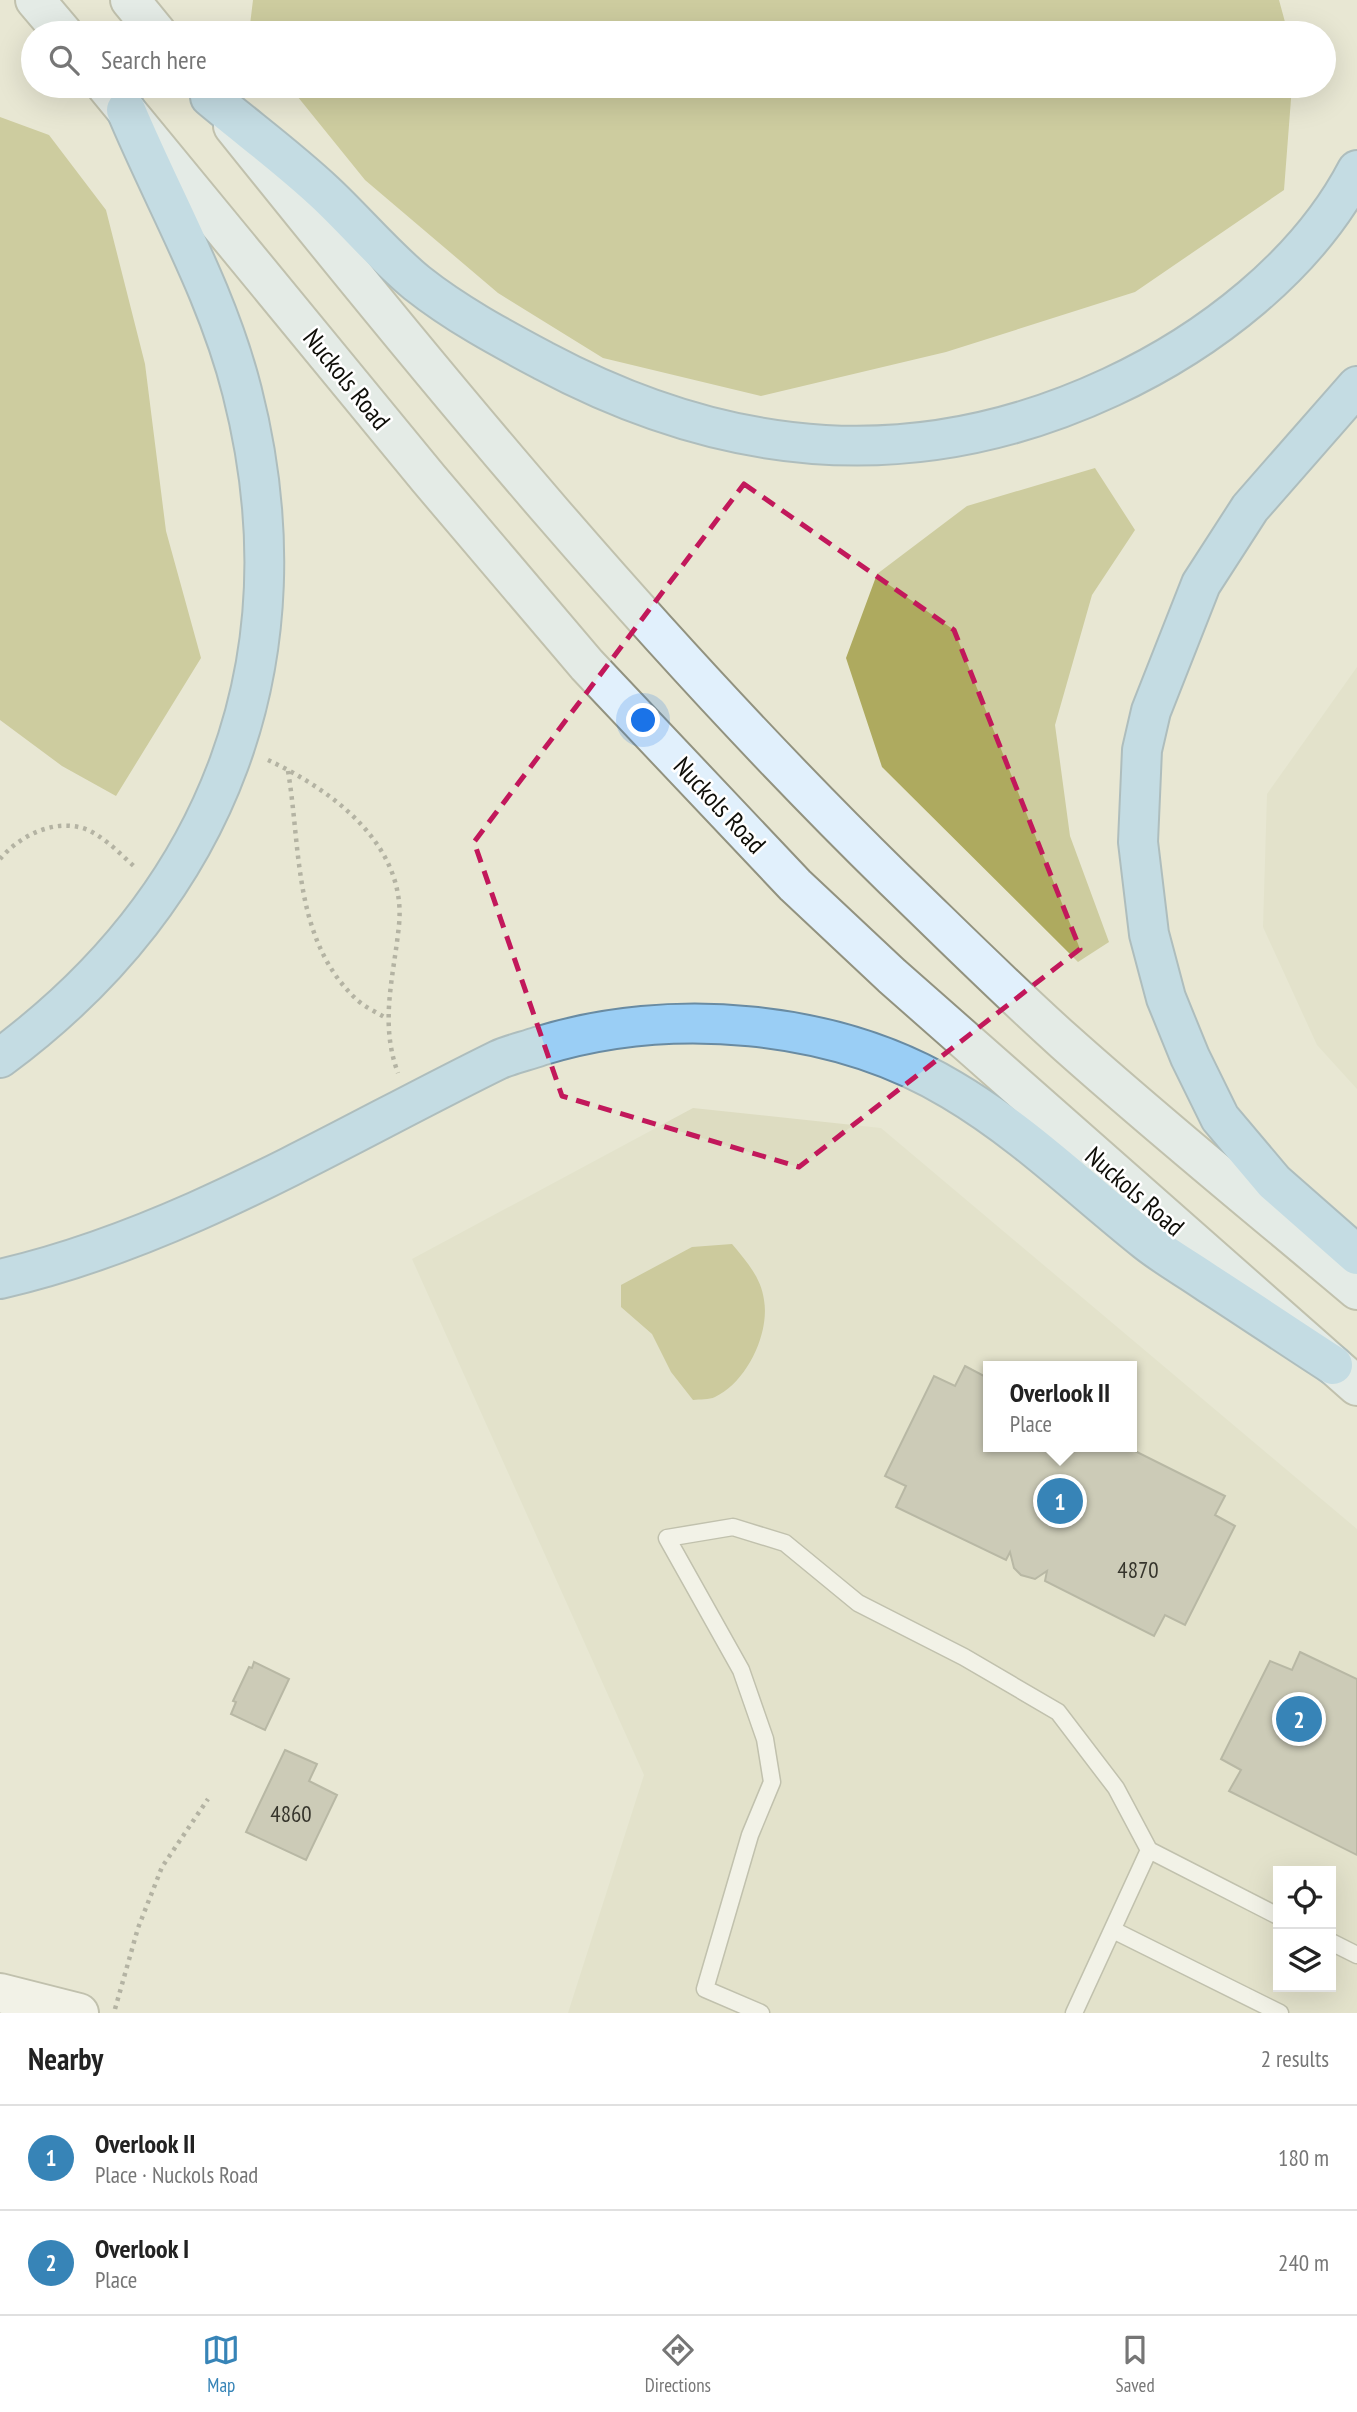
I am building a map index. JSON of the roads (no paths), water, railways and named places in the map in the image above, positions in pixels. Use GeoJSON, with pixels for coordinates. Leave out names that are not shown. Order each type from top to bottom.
{"type":"FeatureCollection","features":[{"type":"Feature","properties":{"kind":"highway"},"geometry":{"type":"LineString","coordinates":[[0,1058],[43,1026],[96,976],[163,892],[194,842],[223,781],[235,746],[257,662],[265,601],[267,560],[261,483],[242,390],[209,288],[115,98]]}},
{"type":"Feature","properties":{"kind":"highway"},"geometry":{"type":"LineString","coordinates":[[213,98],[322,190],[417,282],[495,335],[578,379],[662,414],[694,424],[784,441],[852,448],[941,440],[1007,426],[1078,402],[1135,376],[1195,340],[1257,291],[1297,253],[1324,221],[1357,170]]}},
{"type":"Feature","properties":{"kind":"highway"},"geometry":{"type":"LineString","coordinates":[[1357,386],[1250,509],[1201,584],[1148,724],[1142,750],[1138,842],[1149,934],[1166,998],[1190,1057],[1220,1118],[1274,1182],[1357,1255]]}},
{"type":"Feature","properties":{"kind":"highway"},"geometry":{"type":"LineString","coordinates":[[0,1279],[153,1229],[258,1184],[503,1058],[586,1032],[663,1023],[736,1025],[813,1036],[893,1060],[950,1088],[1012,1129],[1148,1243],[1345,1375]]}},
{"type":"Feature","properties":{"kind":"main road"},"geometry":{"type":"LineString","coordinates":[[35,0],[53,21]]}},
{"type":"Feature","properties":{"kind":"main road"},"geometry":{"type":"LineString","coordinates":[[130,0],[147,21]]}},
{"type":"Feature","properties":{"kind":"main road","name":"Nuckols Road"},"geometry":{"type":"LineString","coordinates":[[116,98],[429,479],[587,665],[794,885],[892,976],[1345,1375]]}},
{"type":"Feature","properties":{"kind":"main road"},"geometry":{"type":"LineString","coordinates":[[211,98],[477,424],[636,609],[767,750],[893,877],[1065,1041],[1357,1290]]}},
{"type":"Feature","properties":{"kind":"street"},"geometry":{"type":"LineString","coordinates":[[0,1993],[79,2013]]}},
{"type":"Feature","properties":{"kind":"lane"},"geometry":{"type":"LineString","coordinates":[[761,2013],[705,1989],[750,1835],[772,1782],[765,1739],[741,1670],[667,1538],[733,1527],[785,1543],[858,1603],[964,1657],[1058,1712],[1116,1788],[1149,1850],[1273,1913]]}},
{"type":"Feature","properties":{"kind":"lane"},"geometry":{"type":"LineString","coordinates":[[1074,2013],[1149,1850]]}},
{"type":"Feature","properties":{"kind":"lane"},"geometry":{"type":"LineString","coordinates":[[1113,1930],[1280,2013]]}},
{"type":"Feature","properties":{"kind":"lane"},"geometry":{"type":"LineString","coordinates":[[1336,1944],[1357,1955]]}},
{"type":"Feature","properties":{"kind":"place","name":"Overlook II"},"geometry":{"type":"Point","coordinates":[1060,1501]}},
{"type":"Feature","properties":{"kind":"place","name":"Overlook I"},"geometry":{"type":"Point","coordinates":[1299,1719]}}]}
